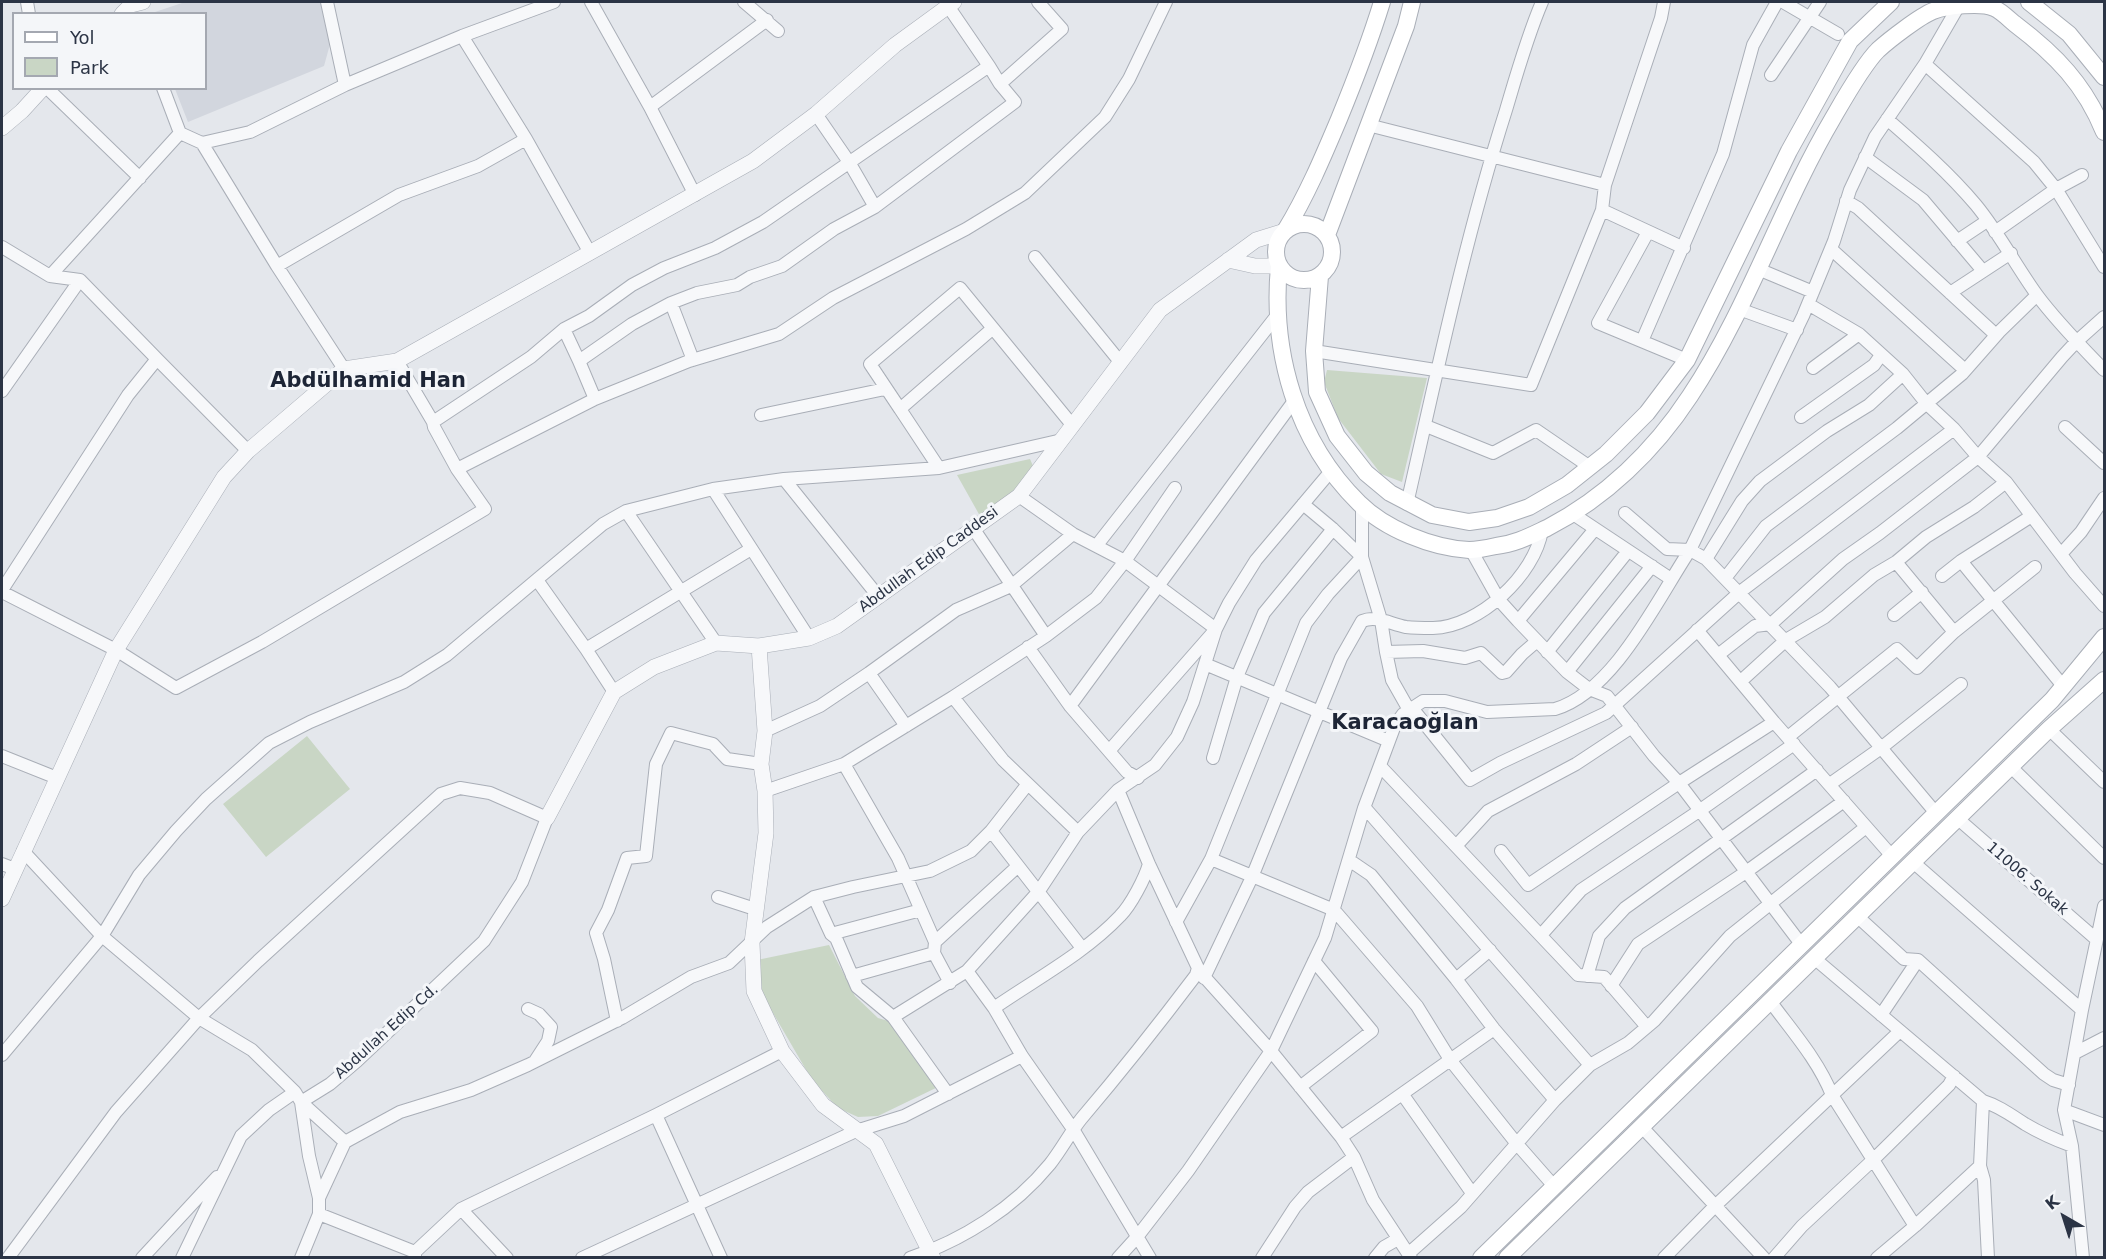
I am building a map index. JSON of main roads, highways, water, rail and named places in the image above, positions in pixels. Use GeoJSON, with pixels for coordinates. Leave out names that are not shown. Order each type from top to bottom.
{"type":"FeatureCollection","features":[{"type":"Feature","properties":{"kind":"main road"},"geometry":{"type":"LineString","coordinates":[[1382,2],[1362,63],[1305,199],[1279,238],[1276,247],[1279,266],[1278,314],[1283,354],[1294,401],[1308,434],[1331,471],[1362,506],[1398,530],[1436,545],[1471,550],[1523,540],[1573,514],[1601,494],[1653,446],[1690,397],[1727,333],[1788,202],[1845,97],[1877,51],[1917,21],[1929,6],[1960,4],[1993,7],[2057,59],[2081,86],[2104,132]]}},
{"type":"Feature","properties":{"kind":"main road"},"geometry":{"type":"LineString","coordinates":[[1327,235],[1406,26],[1412,2]]}},
{"type":"Feature","properties":{"kind":"main road"},"geometry":{"type":"LineString","coordinates":[[1320,276],[1314,351],[1317,392],[1336,436],[1366,473],[1407,504],[1432,515],[1469,522],[1497,518],[1529,507],[1568,485],[1590,467],[1647,413],[1687,360],[1789,151],[1850,41],[1891,2]]}},
{"type":"Feature","properties":{"kind":"main road"},"geometry":{"type":"LineString","coordinates":[[2029,2],[2069,34],[2104,77]]}},
{"type":"Feature","properties":{"kind":"main road"},"geometry":{"type":"LineString","coordinates":[[1279,266],[1293,279],[1311,280],[1327,270],[1333,252],[1327,235],[1311,225],[1293,226],[1285,231]]}},
{"type":"Feature","properties":{"kind":"main road"},"geometry":{"type":"LineString","coordinates":[[1481,1257],[2052,700],[2104,637]]}},
{"type":"Feature","properties":{"kind":"main road"},"geometry":{"type":"LineString","coordinates":[[1507,1257],[2049,729],[2104,680]]}},
{"type":"Feature","properties":{"kind":"district","name":"Abdülhamid Han"},"geometry":{"type":"Point","coordinates":[368,382]}},
{"type":"Feature","properties":{"kind":"district","name":"Karacaoğlan"},"geometry":{"type":"Point","coordinates":[1405,724]}}]}
